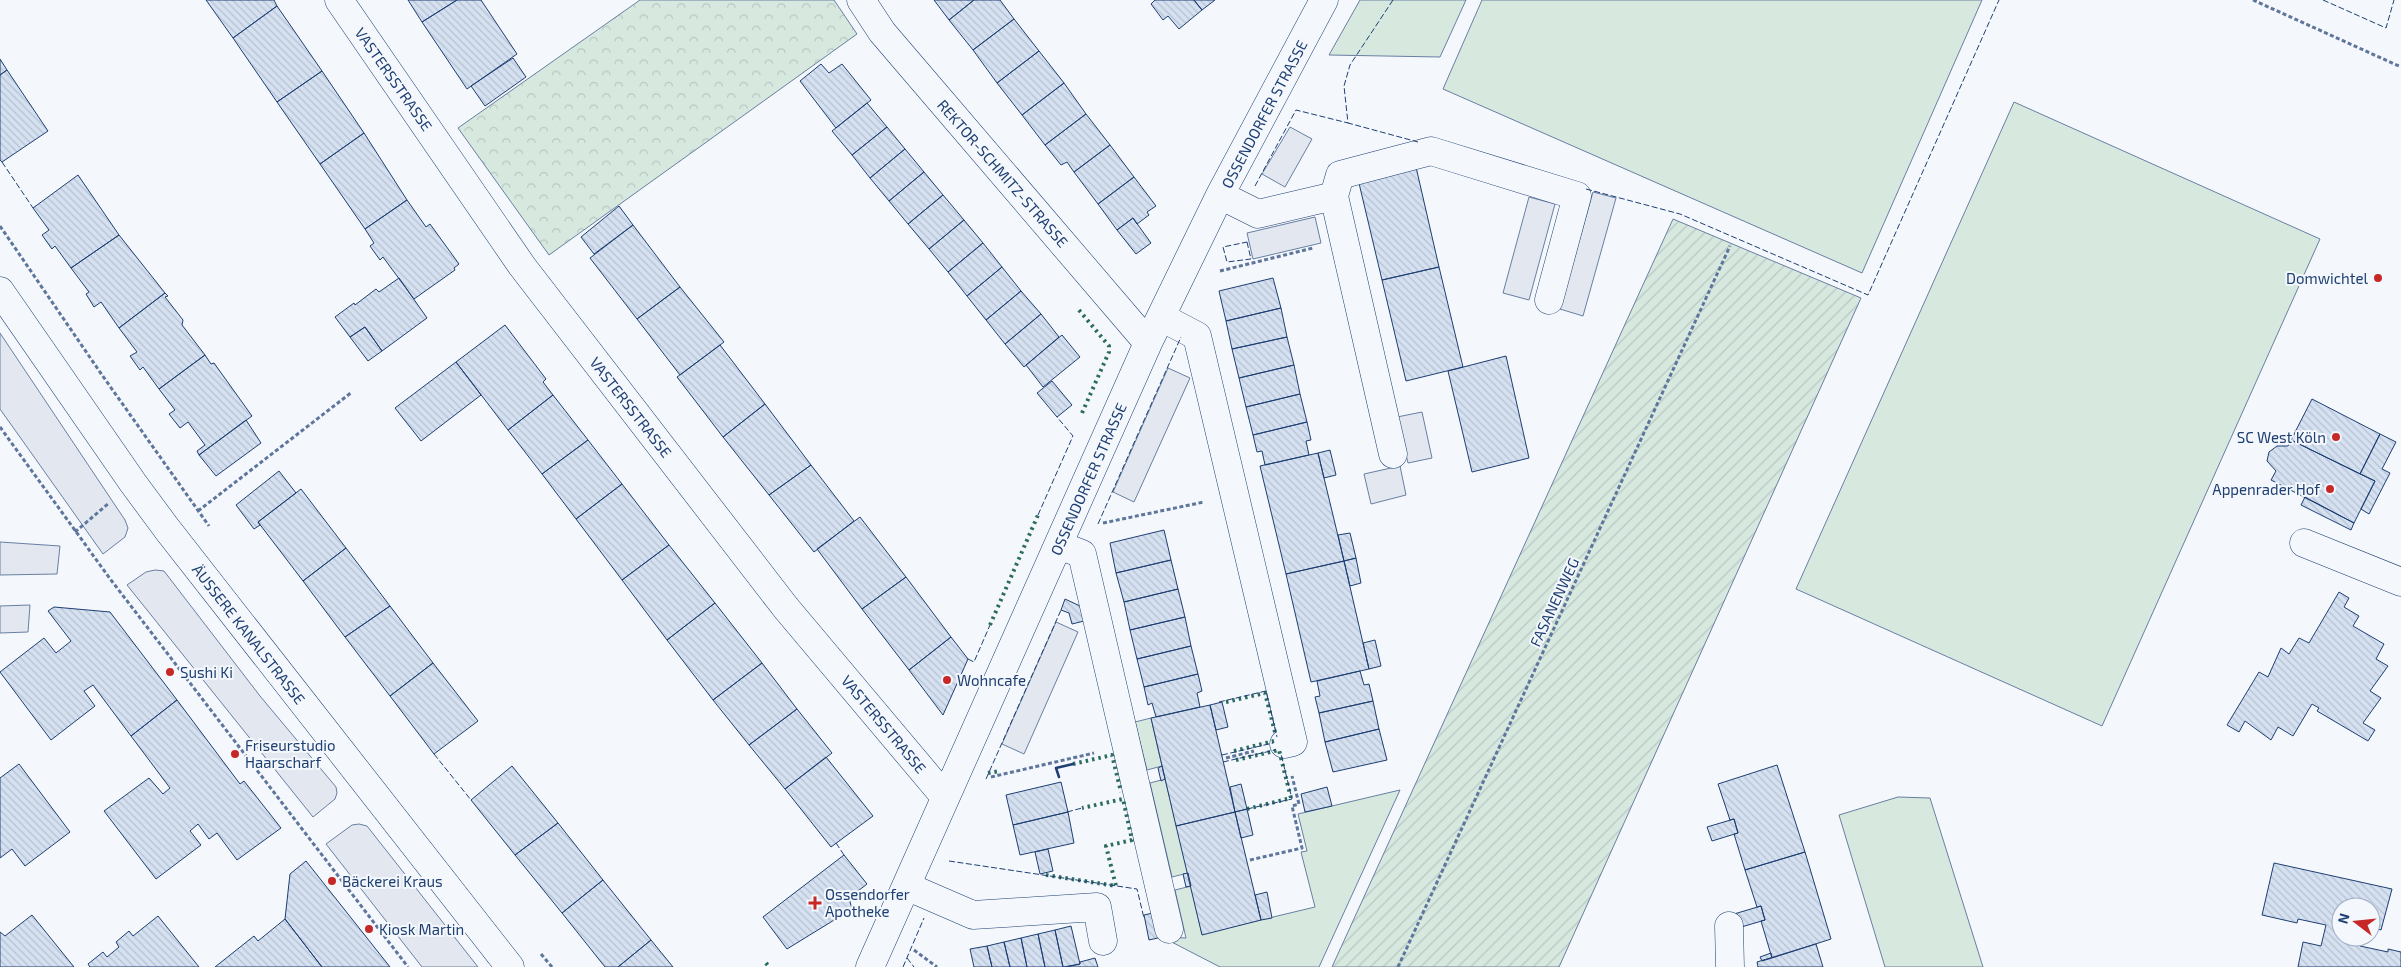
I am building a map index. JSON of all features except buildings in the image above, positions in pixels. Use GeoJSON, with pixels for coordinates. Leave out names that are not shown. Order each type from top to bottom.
{"type":"FeatureCollection","features":[{"type":"Feature","properties":{"kind":"street","name":"VASTERSSTRASSE"},"geometry":{"type":"LineString","coordinates":[[339,0],[522,266],[786,608],[945,797]]}},
{"type":"Feature","properties":{"kind":"street","name":"REKTOR-SCHMITZ-STRASSE"},"geometry":{"type":"LineString","coordinates":[[861,0],[882,32],[1148,343]]}},
{"type":"Feature","properties":{"kind":"street","name":"OSSENDORFER STRASSE"},"geometry":{"type":"LineString","coordinates":[[870,967],[1148,343],[1220,196],[1324,0]]}},
{"type":"Feature","properties":{"kind":"street"},"geometry":{"type":"LineString","coordinates":[[1393,454],[1334,196],[1340,175],[1431,150],[1577,196],[1549,300]]}},
{"type":"Feature","properties":{"kind":"street"},"geometry":{"type":"LineString","coordinates":[[1220,196],[1258,214],[1334,196]]}},
{"type":"Feature","properties":{"kind":"street","name":"ÄUSSERE KANALSTRASSE"},"geometry":{"type":"LineString","coordinates":[[0,291],[167,529],[510,967]]}},
{"type":"Feature","properties":{"kind":"street"},"geometry":{"type":"LineString","coordinates":[[1161,317],[1197,336],[1293,742],[1284,744]]}},
{"type":"Feature","properties":{"kind":"street"},"geometry":{"type":"LineString","coordinates":[[2304,543],[2401,582]]}},
{"type":"Feature","properties":{"kind":"street"},"geometry":{"type":"LineString","coordinates":[[1058,545],[1082,554],[1169,929]]}},
{"type":"Feature","properties":{"kind":"street"},"geometry":{"type":"LineString","coordinates":[[906,886],[973,915],[1096,907],[1103,941]]}},
{"type":"Feature","properties":{"kind":"street"},"geometry":{"type":"LineString","coordinates":[[1729,926],[1730,967]]}},
{"type":"Feature","properties":{"kind":"path"},"geometry":{"type":"LineString","coordinates":[[2253,0],[2401,67]]}},
{"type":"Feature","properties":{"kind":"path"},"geometry":{"type":"LineString","coordinates":[[0,226],[210,527]]}},
{"type":"Feature","properties":{"kind":"path"},"geometry":{"type":"LineString","coordinates":[[1187,263],[1210,273],[1343,240]]}},
{"type":"Feature","properties":{"kind":"path","name":"FASANENWEG"},"geometry":{"type":"LineString","coordinates":[[1398,967],[1730,246]]}},
{"type":"Feature","properties":{"kind":"path"},"geometry":{"type":"LineString","coordinates":[[198,511],[352,392]]}},
{"type":"Feature","properties":{"kind":"path"},"geometry":{"type":"LineString","coordinates":[[0,427],[111,580],[408,967]]}},
{"type":"Feature","properties":{"kind":"path"},"geometry":{"type":"LineString","coordinates":[[1072,514],[1098,524],[1234,496]]}},
{"type":"Feature","properties":{"kind":"path"},"geometry":{"type":"LineString","coordinates":[[1250,860],[1302,848],[1292,806],[1299,804],[1284,744]]}},
{"type":"Feature","properties":{"kind":"path"},"geometry":{"type":"LineString","coordinates":[[957,773],[976,780],[1127,746]]}},
{"type":"Feature","properties":{"kind":"path"},"geometry":{"type":"LineString","coordinates":[[540,952],[552,967]]}},
{"type":"Feature","properties":{"kind":"green space"},"geometry":{"type":"Polygon","coordinates":[[[640,0],[834,0],[857,34],[549,255],[458,128],[640,0]]]}},
{"type":"Feature","properties":{"kind":"green space"},"geometry":{"type":"Polygon","coordinates":[[[1360,0],[1466,0],[1440,57],[1329,55],[1360,0]]]}},
{"type":"Feature","properties":{"kind":"green space"},"geometry":{"type":"Polygon","coordinates":[[[1482,0],[1982,0],[1862,273],[1443,89],[1482,0]]]}},
{"type":"Feature","properties":{"kind":"green space"},"geometry":{"type":"Polygon","coordinates":[[[2014,102],[2320,239],[2102,726],[1796,589],[2014,102]]]}},
{"type":"Feature","properties":{"kind":"green space"},"geometry":{"type":"Polygon","coordinates":[[[1673,219],[1861,298],[1559,967],[1332,967],[1673,219]]]}},
{"type":"Feature","properties":{"kind":"green space"},"geometry":{"type":"Polygon","coordinates":[[[1151,718],[1162,766],[1147,770],[1135,722],[1151,718]]]}},
{"type":"Feature","properties":{"kind":"green space"},"geometry":{"type":"Polygon","coordinates":[[[1165,779],[1188,873],[1172,877],[1150,783],[1165,779]]]}},
{"type":"Feature","properties":{"kind":"green space"},"geometry":{"type":"Polygon","coordinates":[[[1400,790],[1319,967],[1220,967],[1162,937],[1186,938],[1175,890],[1191,886],[1202,934],[1315,907],[1301,852],[1307,851],[1298,814],[1400,790]]]}},
{"type":"Feature","properties":{"kind":"green space"},"geometry":{"type":"Polygon","coordinates":[[[1898,797],[1930,798],[1983,967],[1885,967],[1839,815],[1898,797]]]}},
{"type":"Feature","properties":{"kind":"shaded area"},"geometry":{"type":"Polygon","coordinates":[[[1290,127],[1312,139],[1285,187],[1262,174],[1290,127]]]}},
{"type":"Feature","properties":{"kind":"shaded area"},"geometry":{"type":"Polygon","coordinates":[[[1593,192],[1616,198],[1583,316],[1560,309],[1593,192]]]}},
{"type":"Feature","properties":{"kind":"shaded area"},"geometry":{"type":"Polygon","coordinates":[[[1529,197],[1555,204],[1529,300],[1503,293],[1529,197]]]}},
{"type":"Feature","properties":{"kind":"shaded area"},"geometry":{"type":"Polygon","coordinates":[[[1315,217],[1321,243],[1253,259],[1247,233],[1315,217]]]}},
{"type":"Feature","properties":{"kind":"shaded area"},"geometry":{"type":"Polygon","coordinates":[[[0,333],[125,520],[128,528],[125,537],[103,554],[0,409],[0,333]]]}},
{"type":"Feature","properties":{"kind":"shaded area"},"geometry":{"type":"Polygon","coordinates":[[[1168,368],[1190,378],[1134,502],[1113,492],[1168,368]]]}},
{"type":"Feature","properties":{"kind":"shaded area"},"geometry":{"type":"Polygon","coordinates":[[[1422,412],[1432,458],[1408,463],[1397,417],[1422,412]]]}},
{"type":"Feature","properties":{"kind":"shaded area"},"geometry":{"type":"Polygon","coordinates":[[[1400,466],[1406,495],[1371,504],[1364,474],[1400,466]]]}},
{"type":"Feature","properties":{"kind":"shaded area"},"geometry":{"type":"Polygon","coordinates":[[[0,542],[60,546],[57,574],[0,575],[0,542]]]}},
{"type":"Feature","properties":{"kind":"shaded area"},"geometry":{"type":"Polygon","coordinates":[[[164,571],[260,696],[336,787],[335,799],[313,817],[127,585],[146,572],[164,571]]]}},
{"type":"Feature","properties":{"kind":"shaded area"},"geometry":{"type":"Polygon","coordinates":[[[30,605],[28,632],[0,633],[0,606],[30,605]]]}},
{"type":"Feature","properties":{"kind":"shaded area"},"geometry":{"type":"Polygon","coordinates":[[[1056,622],[1078,632],[1024,754],[1002,744],[1056,622]]]}},
{"type":"Feature","properties":{"kind":"shaded area"},"geometry":{"type":"Polygon","coordinates":[[[352,825],[367,826],[478,967],[422,967],[326,844],[352,825]]]}},
{"type":"Feature","properties":{"kind":"hedge"},"geometry":{"type":"LineString","coordinates":[[1079,310],[1109,346],[1109,352],[1082,413]]}},
{"type":"Feature","properties":{"kind":"hedge"},"geometry":{"type":"LineString","coordinates":[[990,625],[1038,515]]}},
{"type":"Feature","properties":{"kind":"hedge"},"geometry":{"type":"LineString","coordinates":[[1226,702],[1265,693],[1276,736]]}},
{"type":"Feature","properties":{"kind":"hedge"},"geometry":{"type":"LineString","coordinates":[[1234,751],[1274,741]]}},
{"type":"Feature","properties":{"kind":"hedge"},"geometry":{"type":"LineString","coordinates":[[1236,760],[1279,750],[1291,798],[1247,809]]}},
{"type":"Feature","properties":{"kind":"hedge"},"geometry":{"type":"LineString","coordinates":[[1073,764],[1112,755],[1121,792]]}},
{"type":"Feature","properties":{"kind":"hedge"},"geometry":{"type":"LineString","coordinates":[[988,773],[1000,771]]}},
{"type":"Feature","properties":{"kind":"hedge"},"geometry":{"type":"LineString","coordinates":[[1046,875],[1116,886],[1106,846],[1132,840],[1123,799],[1082,808]]}},
{"type":"Feature","properties":{"kind":"hedge"},"geometry":{"type":"LineString","coordinates":[[766,963],[769,967]]}},
{"type":"Feature","properties":{"kind":"fence"},"geometry":{"type":"LineString","coordinates":[[1393,0],[1350,65],[1344,86],[1348,123],[1418,142]]}},
{"type":"Feature","properties":{"kind":"fence"},"geometry":{"type":"LineString","coordinates":[[1586,189],[1680,214],[1868,295],[1999,0]]}},
{"type":"Feature","properties":{"kind":"fence"},"geometry":{"type":"LineString","coordinates":[[2323,0],[2386,28],[2394,0]]}},
{"type":"Feature","properties":{"kind":"fence"},"geometry":{"type":"LineString","coordinates":[[1255,186],[1296,110],[1348,123]]}},
{"type":"Feature","properties":{"kind":"fence"},"geometry":{"type":"LineString","coordinates":[[2,162],[33,208]]}},
{"type":"Feature","properties":{"kind":"fence"},"geometry":{"type":"LineString","coordinates":[[1247,242],[1251,259],[1227,262],[1223,247],[1247,242]]}},
{"type":"Feature","properties":{"kind":"fence"},"geometry":{"type":"LineString","coordinates":[[1098,524],[1181,337]]}},
{"type":"Feature","properties":{"kind":"fence"},"geometry":{"type":"LineString","coordinates":[[1038,515],[1073,436],[1057,417]]}},
{"type":"Feature","properties":{"kind":"fence"},"geometry":{"type":"LineString","coordinates":[[986,779],[1061,610]]}},
{"type":"Feature","properties":{"kind":"fence"},"geometry":{"type":"LineString","coordinates":[[968,659],[974,662],[990,625]]}},
{"type":"Feature","properties":{"kind":"fence"},"geometry":{"type":"LineString","coordinates":[[1219,702],[1266,691],[1277,737]]}},
{"type":"Feature","properties":{"kind":"fence"},"geometry":{"type":"LineString","coordinates":[[1222,755],[1273,743]]}},
{"type":"Feature","properties":{"kind":"fence"},"geometry":{"type":"LineString","coordinates":[[1223,762],[1275,750]]}},
{"type":"Feature","properties":{"kind":"fence"},"geometry":{"type":"LineString","coordinates":[[434,754],[471,800]]}},
{"type":"Feature","properties":{"kind":"fence"},"geometry":{"type":"LineString","coordinates":[[1247,809],[1292,799],[1281,754]]}},
{"type":"Feature","properties":{"kind":"fence"},"geometry":{"type":"LineString","coordinates":[[1067,812],[1082,808]]}},
{"type":"Feature","properties":{"kind":"fence"},"geometry":{"type":"LineString","coordinates":[[836,843],[844,855]]}},
{"type":"Feature","properties":{"kind":"fence"},"geometry":{"type":"LineString","coordinates":[[949,861],[1137,889],[1144,918]]}},
{"type":"Feature","properties":{"kind":"fence"},"geometry":{"type":"LineString","coordinates":[[903,967],[924,918]]}},
{"type":"Feature","properties":{"kind":"fence"},"geometry":{"type":"LineString","coordinates":[[907,958],[914,967]]}},
{"type":"Feature","properties":{"kind":"wall"},"geometry":{"type":"LineString","coordinates":[[1059,777],[1056,768],[1073,764]]}},
{"type":"Feature","properties":{"kind":"place","name":"Domwichtel"},"geometry":{"type":"Point","coordinates":[2378,278]}},
{"type":"Feature","properties":{"kind":"place","name":"SC West Köln"},"geometry":{"type":"Point","coordinates":[2336,437]}},
{"type":"Feature","properties":{"kind":"place","name":"Appenrader Hof"},"geometry":{"type":"Point","coordinates":[2330,489]}},
{"type":"Feature","properties":{"kind":"place","name":"Sushi Ki"},"geometry":{"type":"Point","coordinates":[170,672]}},
{"type":"Feature","properties":{"kind":"place","name":"Wohncafe"},"geometry":{"type":"Point","coordinates":[947,680]}},
{"type":"Feature","properties":{"kind":"place","name":"Friseurstudio Haarscharf"},"geometry":{"type":"Point","coordinates":[235,754]}},
{"type":"Feature","properties":{"kind":"place","name":"Bäckerei Kraus"},"geometry":{"type":"Point","coordinates":[332,881]}},
{"type":"Feature","properties":{"kind":"place","name":"Ossendorfer Apotheke"},"geometry":{"type":"Point","coordinates":[815,903]}},
{"type":"Feature","properties":{"kind":"place","name":"Kiosk Martin"},"geometry":{"type":"Point","coordinates":[369,929]}}]}
